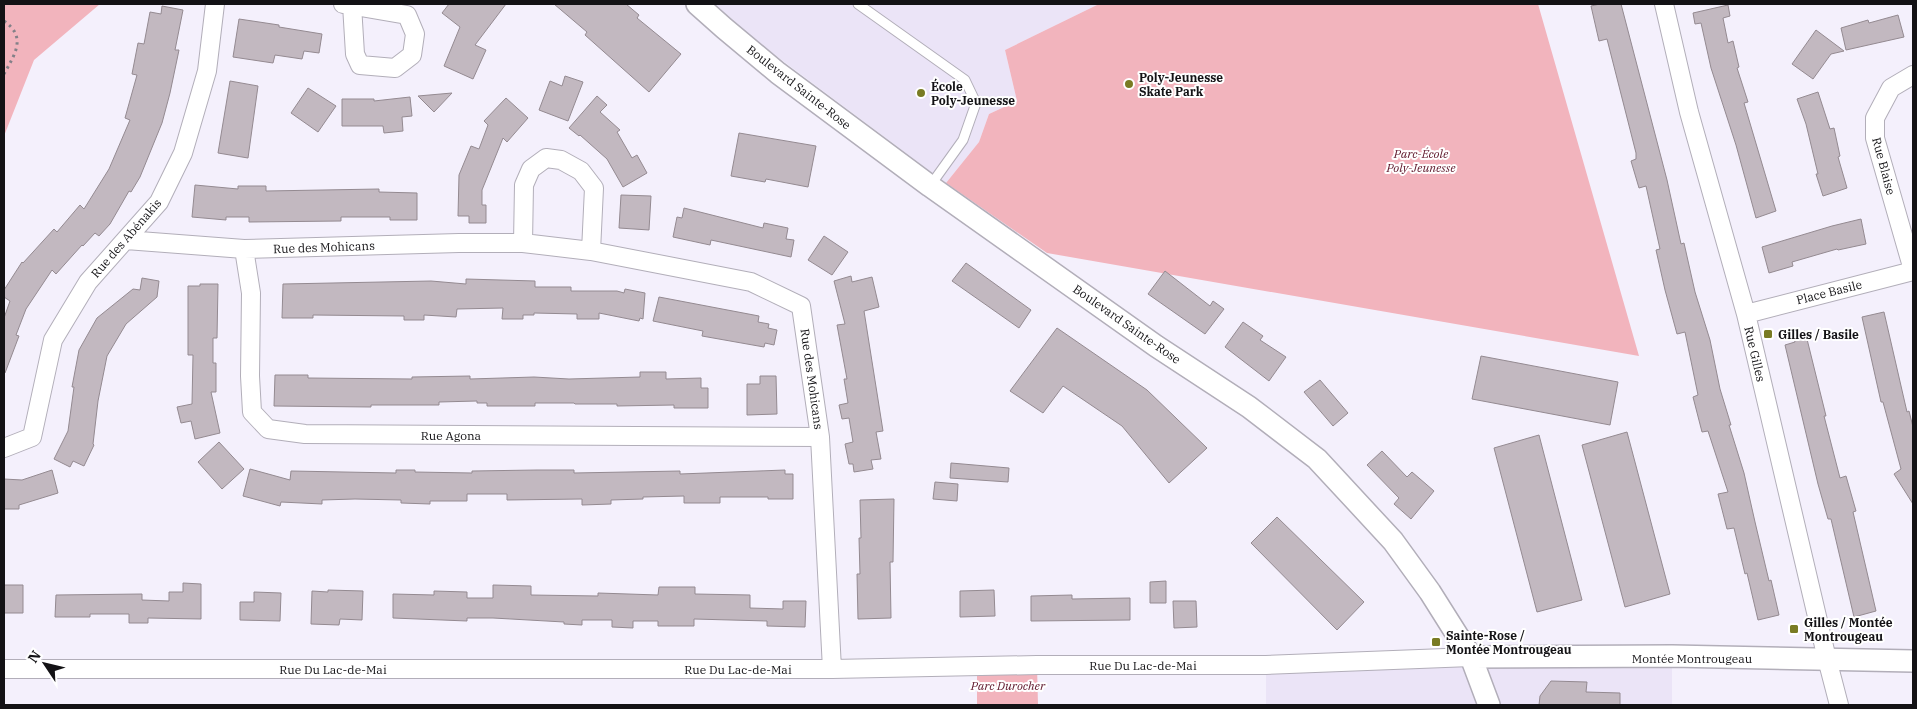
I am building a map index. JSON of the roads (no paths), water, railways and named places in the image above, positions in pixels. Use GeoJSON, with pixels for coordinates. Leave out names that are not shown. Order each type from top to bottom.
{"type":"FeatureCollection","features":[{"type":"Feature","properties":{"kind":"street","name":"Rue des Abénakis"},"geometry":{"type":"LineString","coordinates":[[4,448],[32,437],[52,340],[88,282],[159,202],[183,153],[208,71],[215,4]]}},
{"type":"Feature","properties":{"kind":"street","name":"Boulevard Sainte-Rose"},"geometry":{"type":"LineString","coordinates":[[697,4],[778,72],[930,186],[1156,346],[1249,407],[1317,458],[1393,541],[1430,592],[1472,657],[1489,705]]}},
{"type":"Feature","properties":{"kind":"street","name":"Rue Gilles"},"geometry":{"type":"LineString","coordinates":[[1664,4],[1690,112],[1746,314],[1827,659],[1840,705]]}},
{"type":"Feature","properties":{"kind":"street","name":"Rue Blaise"},"geometry":{"type":"LineString","coordinates":[[1913,75],[1891,88],[1875,118],[1875,138],[1913,271]]}},
{"type":"Feature","properties":{"kind":"street"},"geometry":{"type":"LineString","coordinates":[[523,243],[524,185],[531,169],[546,158],[561,160],[582,171],[594,188],[591,251]]}},
{"type":"Feature","properties":{"kind":"street","name":"Rue des Mohicans"},"geometry":{"type":"LineString","coordinates":[[126,240],[244,249],[523,243],[591,251],[751,282],[801,306],[820,437],[832,669]]}},
{"type":"Feature","properties":{"kind":"street","name":"Rue Agona"},"geometry":{"type":"LineString","coordinates":[[244,249],[251,293],[250,376],[252,412],[268,429],[305,434],[820,437]]}},
{"type":"Feature","properties":{"kind":"street","name":"Place Basile"},"geometry":{"type":"LineString","coordinates":[[1746,314],[1913,271]]}},
{"type":"Feature","properties":{"kind":"street","name":"Montée Montrougeau"},"geometry":{"type":"LineString","coordinates":[[1472,657],[1672,656],[1913,661]]}},
{"type":"Feature","properties":{"kind":"street","name":"Rue Du Lac-de-Mai"},"geometry":{"type":"LineString","coordinates":[[4,669],[832,669],[1047,665],[1266,665],[1472,657]]}},
{"type":"Feature","properties":{"kind":"lane"},"geometry":{"type":"LineString","coordinates":[[858,4],[965,80],[976,103],[963,140],[930,186]]}},
{"type":"Feature","properties":{"kind":"place","name":"Poly-Jeunesse Skate Park"},"geometry":{"type":"Point","coordinates":[1129,84]}},
{"type":"Feature","properties":{"kind":"place","name":"École Poly-Jeunesse"},"geometry":{"type":"Point","coordinates":[921,93]}},
{"type":"Feature","properties":{"kind":"place","name":"Gilles / Basile"},"geometry":{"type":"Point","coordinates":[1768,334]}},
{"type":"Feature","properties":{"kind":"place","name":"Gilles / Montée Montrougeau"},"geometry":{"type":"Point","coordinates":[1794,629]}},
{"type":"Feature","properties":{"kind":"place","name":"Sainte-Rose / Montée Montrougeau"},"geometry":{"type":"Point","coordinates":[1436,642]}},
{"type":"Feature","properties":{"kind":"park label","name":"Parc-École Poly-Jeunesse"},"geometry":{"type":"Point","coordinates":[1421,160]}},
{"type":"Feature","properties":{"kind":"park label","name":"Parc Durocher"},"geometry":{"type":"Point","coordinates":[1008,685]}}]}
